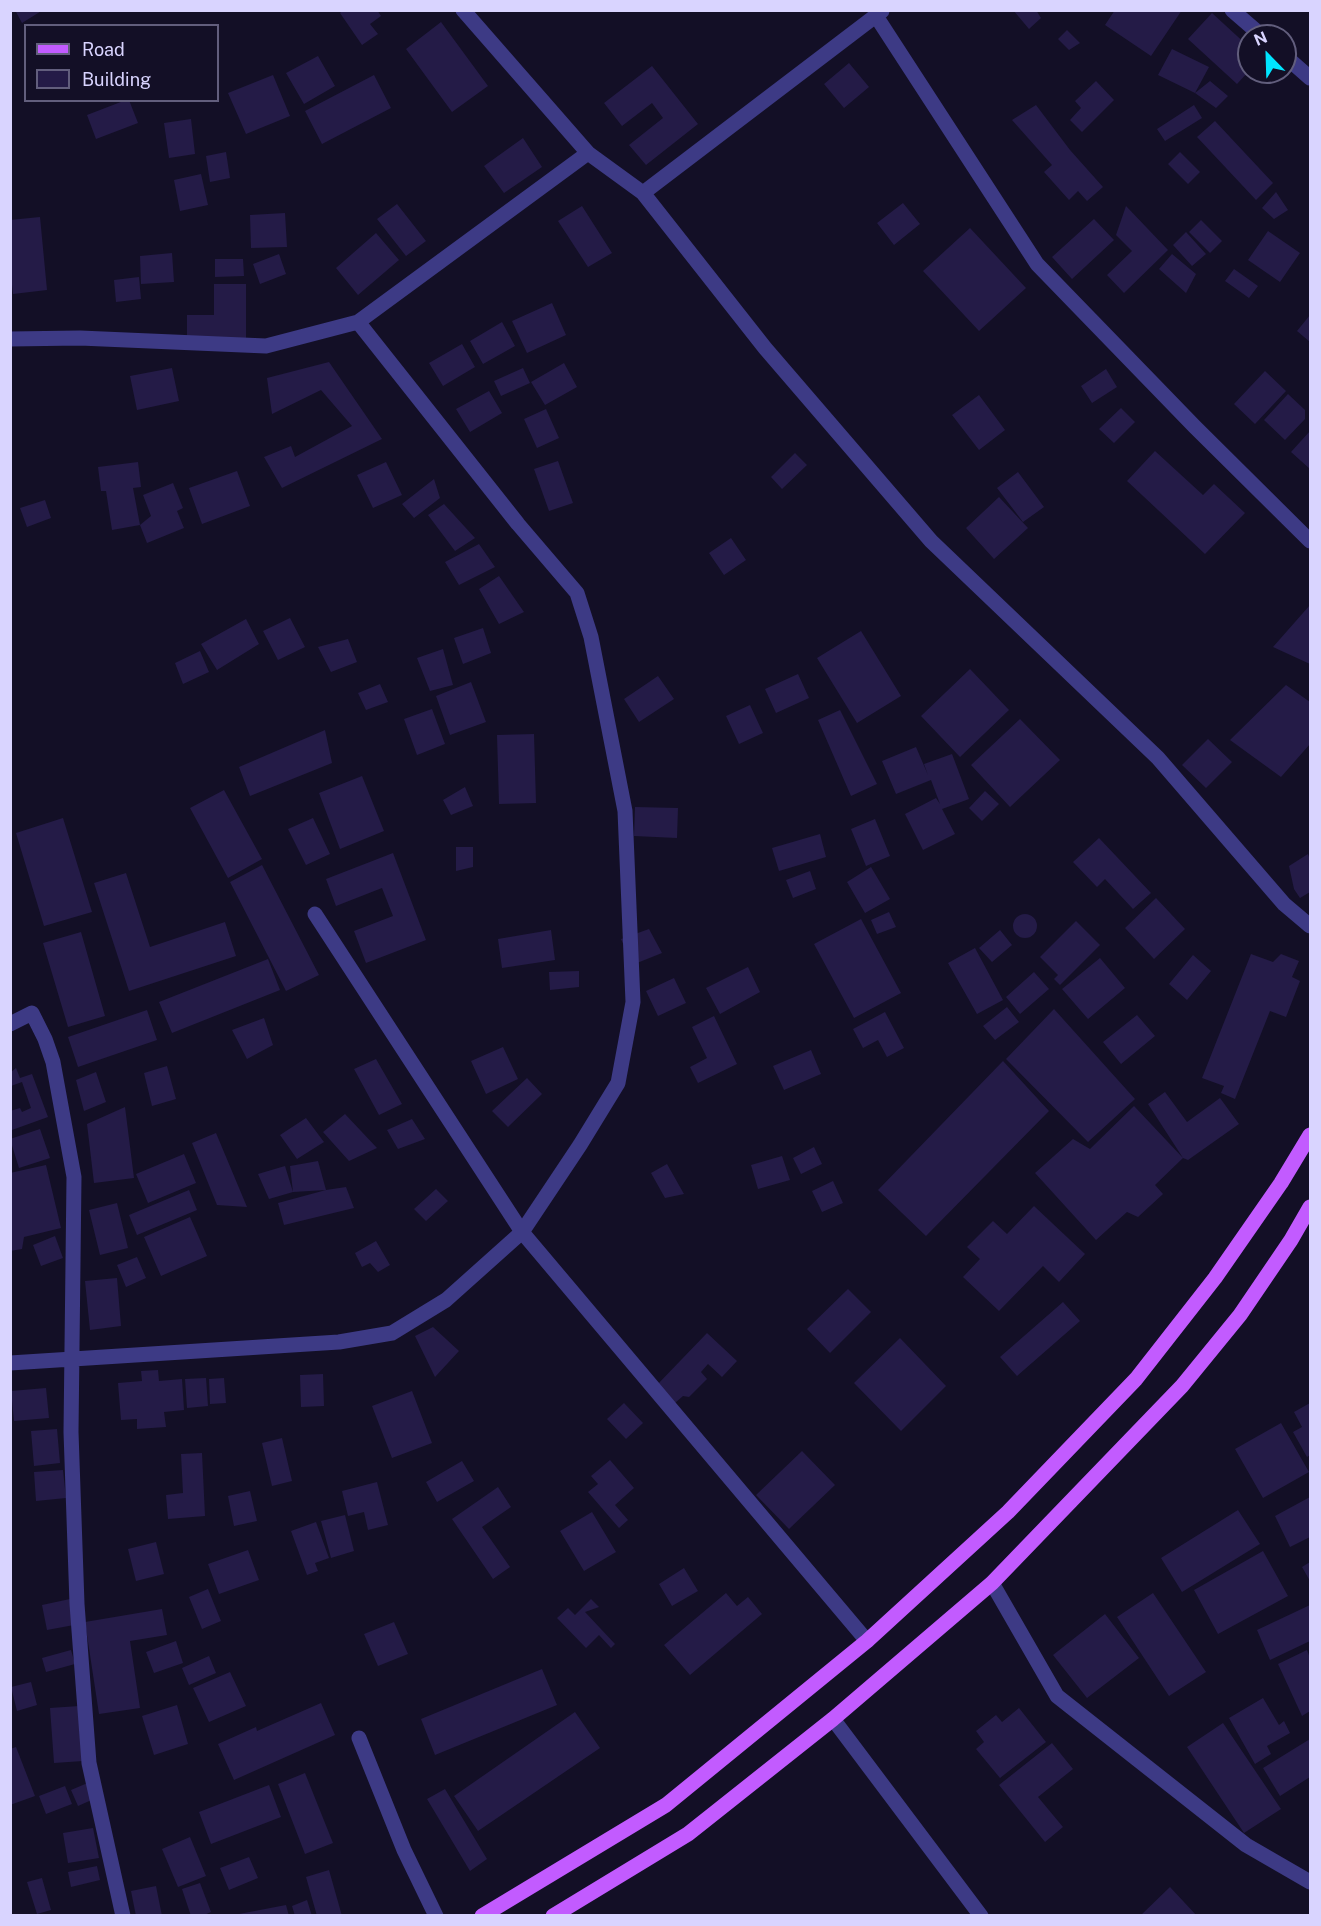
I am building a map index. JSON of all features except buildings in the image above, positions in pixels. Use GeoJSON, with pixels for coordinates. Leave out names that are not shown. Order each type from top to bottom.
{"type":"FeatureCollection","features":[{"type":"Feature","properties":{"kind":"main road"},"geometry":{"type":"LineString","coordinates":[[482,1916],[666,1805],[867,1641],[1008,1512],[1136,1379],[1215,1278],[1281,1183],[1311,1135]]}},
{"type":"Feature","properties":{"kind":"main road"},"geometry":{"type":"LineString","coordinates":[[553,1916],[688,1834],[833,1719],[992,1582],[1182,1386],[1240,1315],[1311,1207]]}},
{"type":"Feature","properties":{"kind":"street"},"geometry":{"type":"LineString","coordinates":[[463,10],[588,153],[643,193],[765,348],[931,541],[1158,758],[1284,904],[1311,926]]}},
{"type":"Feature","properties":{"kind":"street"},"geometry":{"type":"LineString","coordinates":[[1232,10],[1248,24]]}},
{"type":"Feature","properties":{"kind":"street"},"geometry":{"type":"LineString","coordinates":[[643,193],[880,13],[1037,264],[1195,427],[1311,541]]}},
{"type":"Feature","properties":{"kind":"street"},"geometry":{"type":"LineString","coordinates":[[1297,66],[1311,78]]}},
{"type":"Feature","properties":{"kind":"street"},"geometry":{"type":"LineString","coordinates":[[10,339],[80,338],[266,345],[358,322],[588,153]]}},
{"type":"Feature","properties":{"kind":"street"},"geometry":{"type":"LineString","coordinates":[[10,1363],[339,1342],[392,1333],[446,1300],[522,1232],[618,1083],[633,1002],[625,811],[591,637],[577,593],[518,524],[358,322]]}},
{"type":"Feature","properties":{"kind":"street"},"geometry":{"type":"LineString","coordinates":[[315,914],[522,1232],[867,1641]]}},
{"type":"Feature","properties":{"kind":"street"},"geometry":{"type":"LineString","coordinates":[[10,1024],[32,1013],[45,1039],[53,1062],[74,1177],[70,1432],[77,1604],[89,1763],[123,1916]]}},
{"type":"Feature","properties":{"kind":"street"},"geometry":{"type":"LineString","coordinates":[[992,1582],[1057,1696],[1246,1845],[1311,1882]]}},
{"type":"Feature","properties":{"kind":"street"},"geometry":{"type":"LineString","coordinates":[[833,1719],[981,1916]]}},
{"type":"Feature","properties":{"kind":"street"},"geometry":{"type":"LineString","coordinates":[[359,1738],[404,1850],[436,1916]]}}]}
